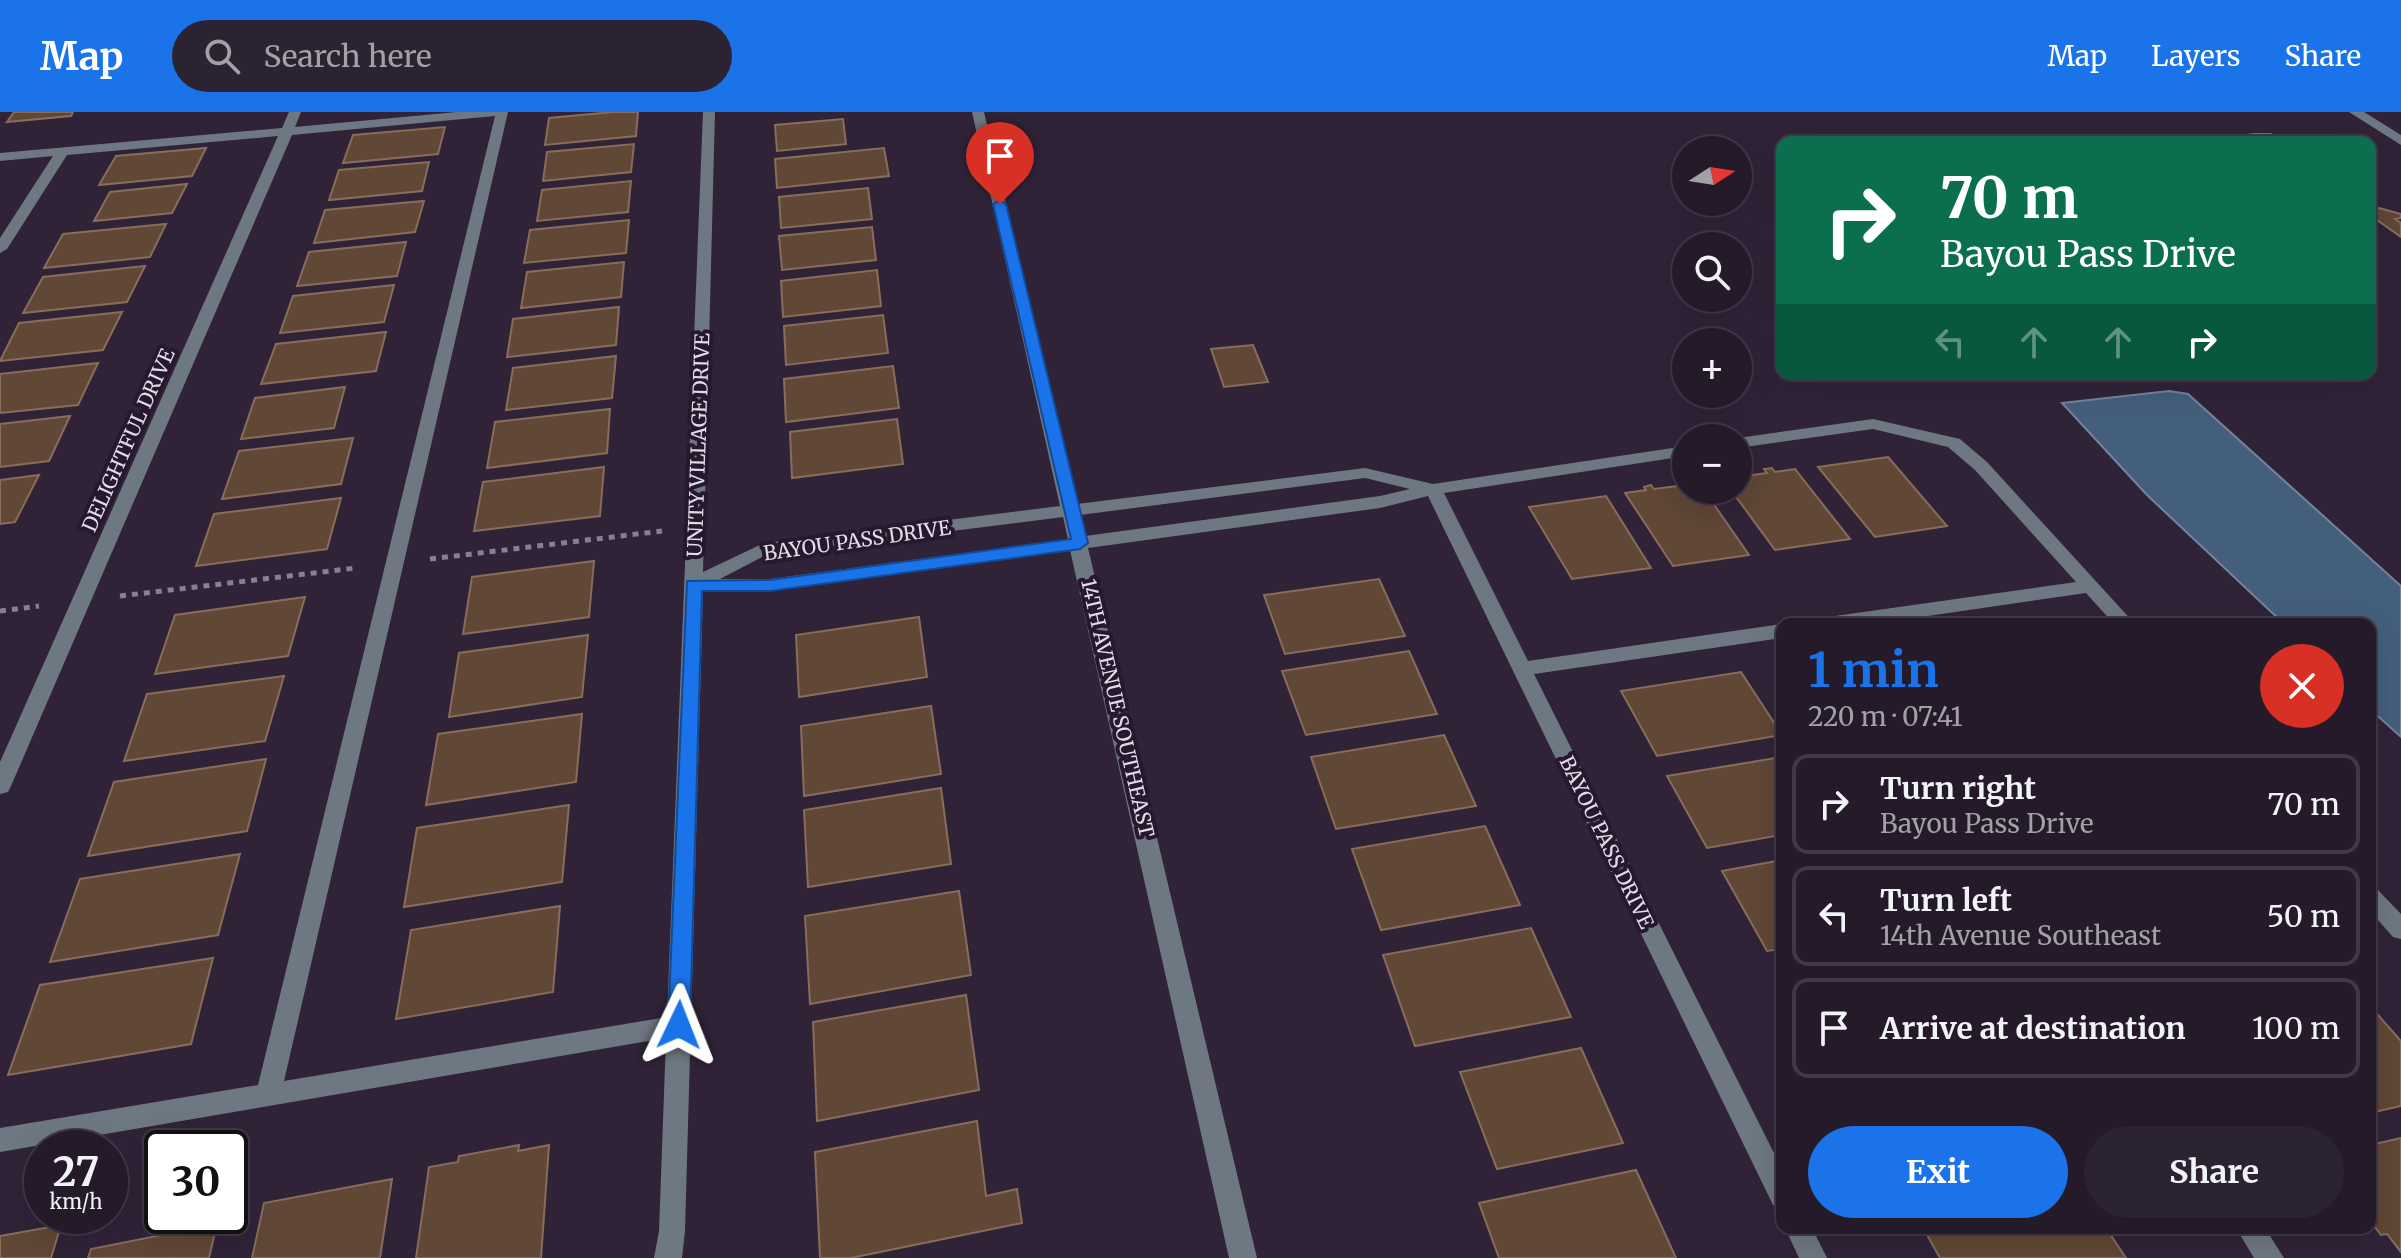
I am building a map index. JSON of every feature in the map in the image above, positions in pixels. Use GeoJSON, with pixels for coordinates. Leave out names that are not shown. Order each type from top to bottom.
{"type":"FeatureCollection","features":[{"type":"Feature","properties":{"kind":"street","name":"DELIGHTFUL DRIVE"},"geometry":{"type":"LineString","coordinates":[[0,786],[295,112]]}},
{"type":"Feature","properties":{"kind":"street"},"geometry":{"type":"LineString","coordinates":[[0,157],[501,112],[268,1095]]}},
{"type":"Feature","properties":{"kind":"street","name":"UNITY VILLAGE DRIVE"},"geometry":{"type":"LineString","coordinates":[[668,1258],[679,1025],[709,112]]}},
{"type":"Feature","properties":{"kind":"street","name":"14TH AVENUE SOUTHEAST"},"geometry":{"type":"LineString","coordinates":[[978,112],[1243,1258]]}},
{"type":"Feature","properties":{"kind":"street"},"geometry":{"type":"LineString","coordinates":[[2355,112],[2401,141]]}},
{"type":"Feature","properties":{"kind":"street"},"geometry":{"type":"LineString","coordinates":[[0,249],[62,152]]}},
{"type":"Feature","properties":{"kind":"street"},"geometry":{"type":"LineString","coordinates":[[1752,441],[1873,424],[1954,443],[1981,466],[2119,618]]}},
{"type":"Feature","properties":{"kind":"street","name":"BAYOU PASS DRIVE"},"geometry":{"type":"LineString","coordinates":[[693,585],[770,585],[1380,502],[1433,489],[1672,453]]}},
{"type":"Feature","properties":{"kind":"street","name":"BAYOU PASS DRIVE"},"geometry":{"type":"LineString","coordinates":[[693,585],[764,549],[1365,473],[1433,489]]}},
{"type":"Feature","properties":{"kind":"street","name":"BAYOU PASS DRIVE"},"geometry":{"type":"LineString","coordinates":[[1433,489],[1776,1184]]}},
{"type":"Feature","properties":{"kind":"street"},"geometry":{"type":"LineString","coordinates":[[1869,618],[2090,586]]}},
{"type":"Feature","properties":{"kind":"street"},"geometry":{"type":"LineString","coordinates":[[1522,669],[1776,632]]}},
{"type":"Feature","properties":{"kind":"street"},"geometry":{"type":"LineString","coordinates":[[2376,903],[2401,930]]}},
{"type":"Feature","properties":{"kind":"street"},"geometry":{"type":"LineString","coordinates":[[0,1140],[679,1025]]}},
{"type":"Feature","properties":{"kind":"street"},"geometry":{"type":"LineString","coordinates":[[1801,1234],[1813,1258]]}},
{"type":"Feature","properties":{"kind":"street"},"geometry":{"type":"LineString","coordinates":[[2253,1234],[2270,1258]]}},
{"type":"Feature","properties":{"kind":"path"},"geometry":{"type":"LineString","coordinates":[[0,611],[695,526]]}},
{"type":"Feature","properties":{"kind":"water"},"geometry":{"type":"Polygon","coordinates":[[[2169,391],[2188,394],[2401,586],[2401,737],[2376,714],[2376,618],[2278,618],[2147,495],[2062,403],[2169,391]]]}},
{"type":"Feature","properties":{"kind":"building"},"geometry":{"type":"Polygon","coordinates":[[[14,112],[73,112],[71,116],[7,122],[14,112]]]}},
{"type":"Feature","properties":{"kind":"building"},"geometry":{"type":"Polygon","coordinates":[[[638,112],[636,136],[545,145],[549,118],[638,112]]]}},
{"type":"Feature","properties":{"kind":"building"},"geometry":{"type":"Polygon","coordinates":[[[843,119],[846,144],[777,151],[775,125],[843,119]]]}},
{"type":"Feature","properties":{"kind":"building"},"geometry":{"type":"Polygon","coordinates":[[[445,127],[438,154],[343,163],[353,135],[445,127]]]}},
{"type":"Feature","properties":{"kind":"building"},"geometry":{"type":"Polygon","coordinates":[[[2271,134],[2274,136],[2237,136],[2271,134]]]}},
{"type":"Feature","properties":{"kind":"building"},"geometry":{"type":"Polygon","coordinates":[[[634,144],[631,172],[543,181],[547,152],[634,144]]]}},
{"type":"Feature","properties":{"kind":"building"},"geometry":{"type":"Polygon","coordinates":[[[206,148],[192,176],[99,185],[116,156],[206,148]]]}},
{"type":"Feature","properties":{"kind":"building"},"geometry":{"type":"Polygon","coordinates":[[[884,148],[889,176],[777,188],[775,159],[884,148]]]}},
{"type":"Feature","properties":{"kind":"building"},"geometry":{"type":"Polygon","coordinates":[[[429,162],[422,191],[329,200],[339,170],[429,162]]]}},
{"type":"Feature","properties":{"kind":"building"},"geometry":{"type":"Polygon","coordinates":[[[631,181],[628,212],[537,221],[542,190],[631,181]]]}},
{"type":"Feature","properties":{"kind":"building"},"geometry":{"type":"Polygon","coordinates":[[[187,184],[172,213],[94,221],[110,192],[187,184]]]}},
{"type":"Feature","properties":{"kind":"building"},"geometry":{"type":"Polygon","coordinates":[[[868,188],[872,219],[781,228],[779,197],[868,188]]]}},
{"type":"Feature","properties":{"kind":"building"},"geometry":{"type":"Polygon","coordinates":[[[424,201],[415,232],[314,243],[325,210],[424,201]]]}},
{"type":"Feature","properties":{"kind":"building"},"geometry":{"type":"Polygon","coordinates":[[[2376,208],[2401,214],[2401,218],[2395,219],[2401,223],[2401,237],[2376,219],[2376,208]]]}},
{"type":"Feature","properties":{"kind":"building"},"geometry":{"type":"Polygon","coordinates":[[[629,220],[626,253],[524,263],[530,230],[629,220]]]}},
{"type":"Feature","properties":{"kind":"building"},"geometry":{"type":"Polygon","coordinates":[[[166,224],[150,257],[44,268],[63,234],[166,224]]]}},
{"type":"Feature","properties":{"kind":"building"},"geometry":{"type":"Polygon","coordinates":[[[872,227],[876,260],[782,270],[779,236],[872,227]]]}},
{"type":"Feature","properties":{"kind":"building"},"geometry":{"type":"Polygon","coordinates":[[[406,242],[397,276],[297,286],[309,252],[406,242]]]}},
{"type":"Feature","properties":{"kind":"building"},"geometry":{"type":"Polygon","coordinates":[[[624,262],[621,297],[521,308],[527,272],[624,262]]]}},
{"type":"Feature","properties":{"kind":"building"},"geometry":{"type":"Polygon","coordinates":[[[145,266],[127,302],[23,313],[43,277],[145,266]]]}},
{"type":"Feature","properties":{"kind":"building"},"geometry":{"type":"Polygon","coordinates":[[[877,270],[881,306],[783,317],[781,281],[877,270]]]}},
{"type":"Feature","properties":{"kind":"building"},"geometry":{"type":"Polygon","coordinates":[[[394,285],[384,322],[280,333],[293,296],[394,285]]]}},
{"type":"Feature","properties":{"kind":"building"},"geometry":{"type":"Polygon","coordinates":[[[619,307],[616,345],[507,357],[513,319],[619,307]]]}},
{"type":"Feature","properties":{"kind":"building"},"geometry":{"type":"Polygon","coordinates":[[[122,312],[103,350],[0,361],[19,323],[122,312]]]}},
{"type":"Feature","properties":{"kind":"building"},"geometry":{"type":"Polygon","coordinates":[[[883,315],[888,353],[786,365],[784,326],[883,315]]]}},
{"type":"Feature","properties":{"kind":"building"},"geometry":{"type":"Polygon","coordinates":[[[386,332],[376,371],[261,384],[276,344],[386,332]]]}},
{"type":"Feature","properties":{"kind":"building"},"geometry":{"type":"Polygon","coordinates":[[[1253,345],[1268,382],[1224,387],[1211,349],[1253,345]]]}},
{"type":"Feature","properties":{"kind":"building"},"geometry":{"type":"Polygon","coordinates":[[[616,356],[612,398],[506,410],[513,368],[616,356]]]}},
{"type":"Feature","properties":{"kind":"building"},"geometry":{"type":"Polygon","coordinates":[[[98,363],[78,405],[0,413],[0,374],[98,363]]]}},
{"type":"Feature","properties":{"kind":"building"},"geometry":{"type":"Polygon","coordinates":[[[893,366],[899,408],[786,422],[784,379],[893,366]]]}},
{"type":"Feature","properties":{"kind":"building"},"geometry":{"type":"Polygon","coordinates":[[[345,387],[334,428],[241,439],[255,398],[345,387]]]}},
{"type":"Feature","properties":{"kind":"building"},"geometry":{"type":"Polygon","coordinates":[[[610,409],[607,453],[487,468],[495,422],[610,409]]]}},
{"type":"Feature","properties":{"kind":"building"},"geometry":{"type":"Polygon","coordinates":[[[70,416],[49,461],[0,467],[0,424],[70,416]]]}},
{"type":"Feature","properties":{"kind":"building"},"geometry":{"type":"Polygon","coordinates":[[[897,419],[903,464],[792,478],[790,432],[897,419]]]}},
{"type":"Feature","properties":{"kind":"building"},"geometry":{"type":"Polygon","coordinates":[[[353,438],[341,484],[222,499],[239,451],[353,438]]]}},
{"type":"Feature","properties":{"kind":"building"},"geometry":{"type":"Polygon","coordinates":[[[1888,457],[1947,526],[1875,537],[1818,467],[1888,457]]]}},
{"type":"Feature","properties":{"kind":"building"},"geometry":{"type":"Polygon","coordinates":[[[604,467],[600,516],[474,531],[483,482],[604,467]]]}},
{"type":"Feature","properties":{"kind":"building"},"geometry":{"type":"Polygon","coordinates":[[[1772,468],[1775,472],[1795,469],[1850,539],[1775,550],[1741,504],[1752,504],[1752,475],[1767,473],[1764,469],[1772,468]]]}},
{"type":"Feature","properties":{"kind":"building"},"geometry":{"type":"Polygon","coordinates":[[[39,475],[15,522],[0,524],[0,480],[39,475]]]}},
{"type":"Feature","properties":{"kind":"building"},"geometry":{"type":"Polygon","coordinates":[[[1644,487],[1672,487],[1672,504],[1714,504],[1749,555],[1673,566],[1625,493],[1646,490],[1644,487]]]}},
{"type":"Feature","properties":{"kind":"building"},"geometry":{"type":"Polygon","coordinates":[[[1606,496],[1651,568],[1572,579],[1529,507],[1606,496]]]}},
{"type":"Feature","properties":{"kind":"building"},"geometry":{"type":"Polygon","coordinates":[[[341,498],[327,549],[196,566],[214,514],[341,498]]]}},
{"type":"Feature","properties":{"kind":"building"},"geometry":{"type":"Polygon","coordinates":[[[594,561],[589,617],[463,634],[472,577],[594,561]]]}},
{"type":"Feature","properties":{"kind":"building"},"geometry":{"type":"Polygon","coordinates":[[[1379,579],[1405,636],[1285,654],[1264,595],[1379,579]]]}},
{"type":"Feature","properties":{"kind":"building"},"geometry":{"type":"Polygon","coordinates":[[[305,597],[288,656],[155,674],[175,615],[305,597]]]}},
{"type":"Feature","properties":{"kind":"building"},"geometry":{"type":"Polygon","coordinates":[[[919,617],[927,677],[799,697],[796,635],[919,617]]]}},
{"type":"Feature","properties":{"kind":"building"},"geometry":{"type":"Polygon","coordinates":[[[588,635],[582,697],[449,717],[459,653],[588,635]]]}},
{"type":"Feature","properties":{"kind":"building"},"geometry":{"type":"Polygon","coordinates":[[[1409,651],[1437,714],[1306,735],[1282,671],[1409,651]]]}},
{"type":"Feature","properties":{"kind":"building"},"geometry":{"type":"Polygon","coordinates":[[[1741,672],[1776,726],[1776,736],[1657,756],[1621,691],[1741,672]]]}},
{"type":"Feature","properties":{"kind":"building"},"geometry":{"type":"Polygon","coordinates":[[[284,676],[265,741],[124,761],[147,694],[284,676]]]}},
{"type":"Feature","properties":{"kind":"building"},"geometry":{"type":"Polygon","coordinates":[[[931,706],[941,774],[804,796],[801,726],[931,706]]]}},
{"type":"Feature","properties":{"kind":"building"},"geometry":{"type":"Polygon","coordinates":[[[582,714],[576,782],[426,805],[438,734],[582,714]]]}},
{"type":"Feature","properties":{"kind":"building"},"geometry":{"type":"Polygon","coordinates":[[[1444,735],[1476,806],[1336,829],[1311,757],[1444,735]]]}},
{"type":"Feature","properties":{"kind":"building"},"geometry":{"type":"Polygon","coordinates":[[[1776,758],[1776,836],[1707,848],[1667,776],[1776,758]]]}},
{"type":"Feature","properties":{"kind":"building"},"geometry":{"type":"Polygon","coordinates":[[[266,759],[247,831],[88,856],[114,782],[266,759]]]}},
{"type":"Feature","properties":{"kind":"building"},"geometry":{"type":"Polygon","coordinates":[[[941,788],[951,864],[808,887],[804,810],[941,788]]]}},
{"type":"Feature","properties":{"kind":"building"},"geometry":{"type":"Polygon","coordinates":[[[569,805],[562,882],[404,907],[417,828],[569,805]]]}},
{"type":"Feature","properties":{"kind":"building"},"geometry":{"type":"Polygon","coordinates":[[[1485,826],[1520,905],[1381,930],[1352,849],[1485,826]]]}},
{"type":"Feature","properties":{"kind":"building"},"geometry":{"type":"Polygon","coordinates":[[[240,854],[218,935],[50,962],[80,879],[240,854]]]}},
{"type":"Feature","properties":{"kind":"building"},"geometry":{"type":"Polygon","coordinates":[[[1776,861],[1776,950],[1767,951],[1722,871],[1776,861]]]}},
{"type":"Feature","properties":{"kind":"building"},"geometry":{"type":"Polygon","coordinates":[[[959,891],[971,975],[810,1004],[805,916],[959,891]]]}},
{"type":"Feature","properties":{"kind":"building"},"geometry":{"type":"Polygon","coordinates":[[[560,906],[553,992],[396,1019],[411,930],[560,906]]]}},
{"type":"Feature","properties":{"kind":"building"},"geometry":{"type":"Polygon","coordinates":[[[1531,928],[1571,1017],[1415,1046],[1383,955],[1531,928]]]}},
{"type":"Feature","properties":{"kind":"building"},"geometry":{"type":"Polygon","coordinates":[[[213,958],[191,1044],[8,1075],[40,985],[213,958]]]}},
{"type":"Feature","properties":{"kind":"building"},"geometry":{"type":"Polygon","coordinates":[[[966,995],[979,1090],[817,1121],[813,1022],[966,995]]]}},
{"type":"Feature","properties":{"kind":"building"},"geometry":{"type":"Polygon","coordinates":[[[2376,1013],[2401,1041],[2401,1106],[2376,1112],[2376,1013]]]}},
{"type":"Feature","properties":{"kind":"building"},"geometry":{"type":"Polygon","coordinates":[[[1581,1048],[1623,1143],[1497,1169],[1460,1072],[1581,1048]]]}},
{"type":"Feature","properties":{"kind":"building"},"geometry":{"type":"Polygon","coordinates":[[[977,1121],[986,1196],[1017,1189],[1022,1223],[851,1258],[820,1258],[815,1152],[977,1121]]]}},
{"type":"Feature","properties":{"kind":"building"},"geometry":{"type":"Polygon","coordinates":[[[2401,1138],[2401,1252],[2387,1234],[2381,1235],[2376,1229],[2376,1144],[2401,1138]]]}},
{"type":"Feature","properties":{"kind":"building"},"geometry":{"type":"Polygon","coordinates":[[[519,1145],[518,1151],[549,1145],[541,1258],[416,1258],[429,1167],[458,1162],[459,1156],[519,1145]]]}},
{"type":"Feature","properties":{"kind":"building"},"geometry":{"type":"Polygon","coordinates":[[[1636,1170],[1676,1258],[1499,1258],[1479,1203],[1636,1170]]]}},
{"type":"Feature","properties":{"kind":"building"},"geometry":{"type":"Polygon","coordinates":[[[392,1179],[380,1258],[252,1258],[264,1203],[392,1179]]]}},
{"type":"Feature","properties":{"kind":"building"},"geometry":{"type":"Polygon","coordinates":[[[24,1232],[58,1234],[51,1258],[0,1258],[0,1236],[24,1232]]]}},
{"type":"Feature","properties":{"kind":"building"},"geometry":{"type":"Polygon","coordinates":[[[167,1234],[215,1234],[209,1258],[88,1258],[91,1249],[167,1234]]]}},
{"type":"Feature","properties":{"kind":"building"},"geometry":{"type":"Polygon","coordinates":[[[2110,1234],[2126,1258],[1940,1258],[1927,1235],[2110,1234]]]}},
{"type":"Feature","properties":{"kind":"route"},"geometry":{"type":"LineString","coordinates":[[679,1025],[693,585],[770,585],[1080,543],[1000,204]]}}]}
